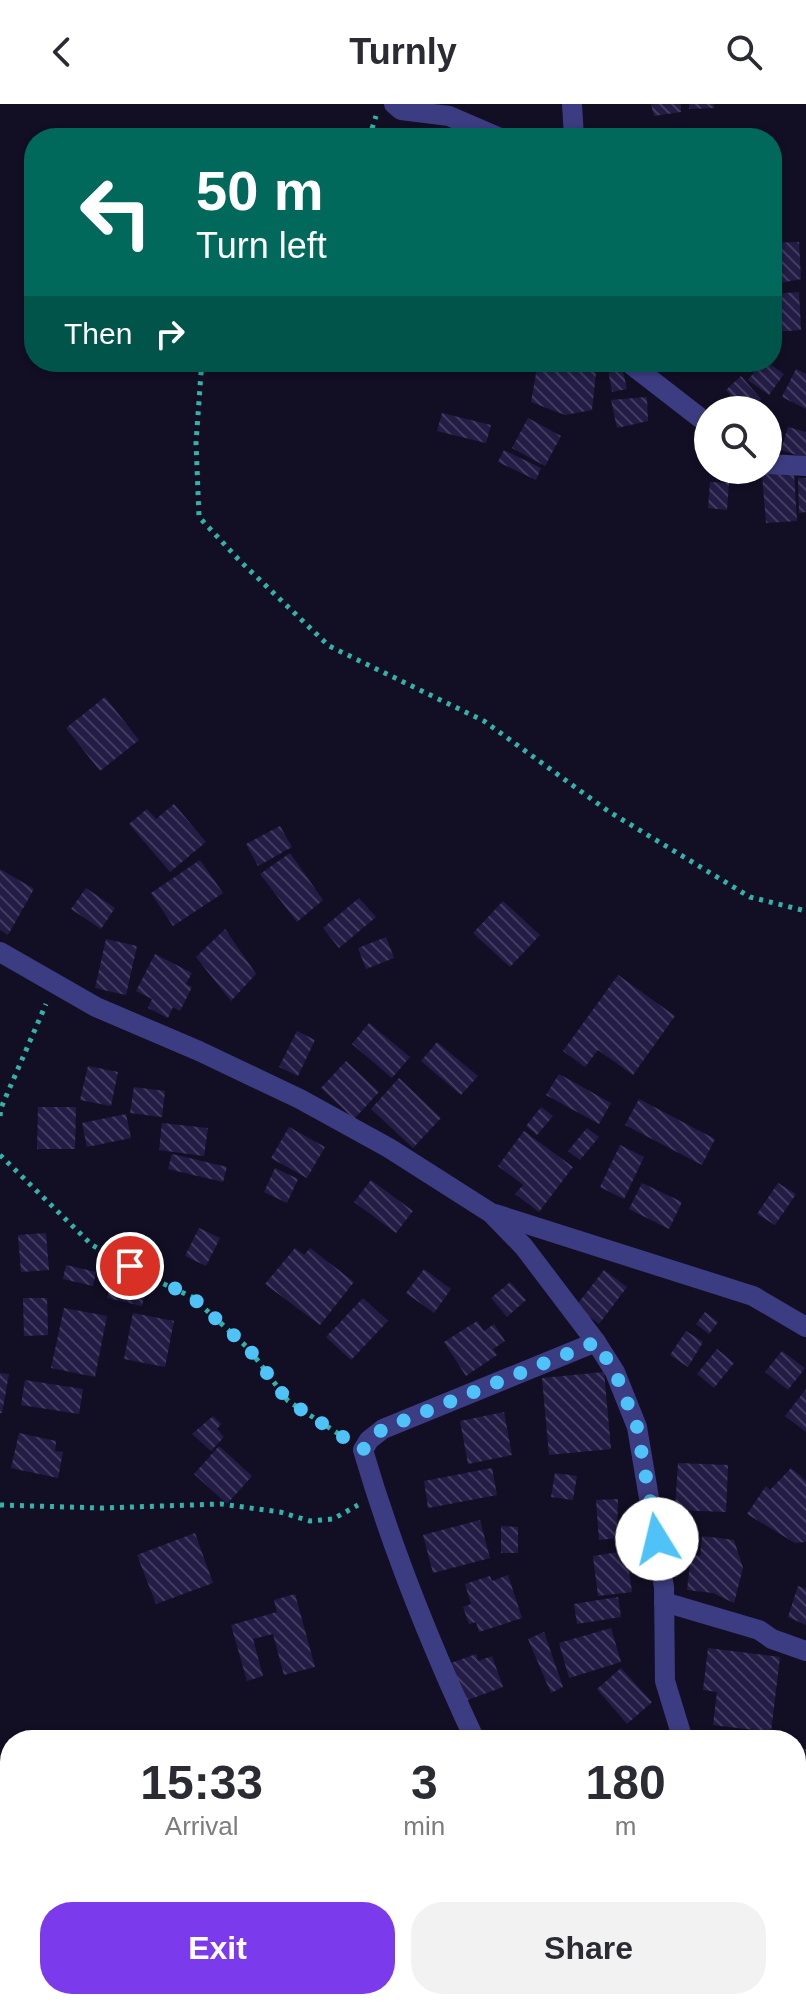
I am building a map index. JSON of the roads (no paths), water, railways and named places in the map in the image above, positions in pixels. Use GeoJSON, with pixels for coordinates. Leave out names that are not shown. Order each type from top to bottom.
{"type":"FeatureCollection","features":[{"type":"Feature","properties":{"kind":"street"},"geometry":{"type":"LineString","coordinates":[[394,104],[401,110],[449,116],[477,128]]}},
{"type":"Feature","properties":{"kind":"street"},"geometry":{"type":"LineString","coordinates":[[572,104],[573,128]]}},
{"type":"Feature","properties":{"kind":"street"},"geometry":{"type":"LineString","coordinates":[[641,372],[694,413]]}},
{"type":"Feature","properties":{"kind":"street"},"geometry":{"type":"LineString","coordinates":[[782,465],[806,466]]}},
{"type":"Feature","properties":{"kind":"street"},"geometry":{"type":"LineString","coordinates":[[0,952],[96,1007],[300,1099],[389,1148],[491,1213],[524,1247],[615,1372],[637,1427],[657,1539],[664,1602],[665,1681],[680,1730]]}},
{"type":"Feature","properties":{"kind":"street"},"geometry":{"type":"LineString","coordinates":[[491,1213],[753,1296],[806,1327]]}},
{"type":"Feature","properties":{"kind":"street"},"geometry":{"type":"LineString","coordinates":[[470,1730],[438,1663],[376,1495],[363,1450],[369,1440],[391,1425],[596,1342]]}},
{"type":"Feature","properties":{"kind":"street"},"geometry":{"type":"LineString","coordinates":[[664,1602],[759,1630],[772,1639],[806,1651]]}}]}
